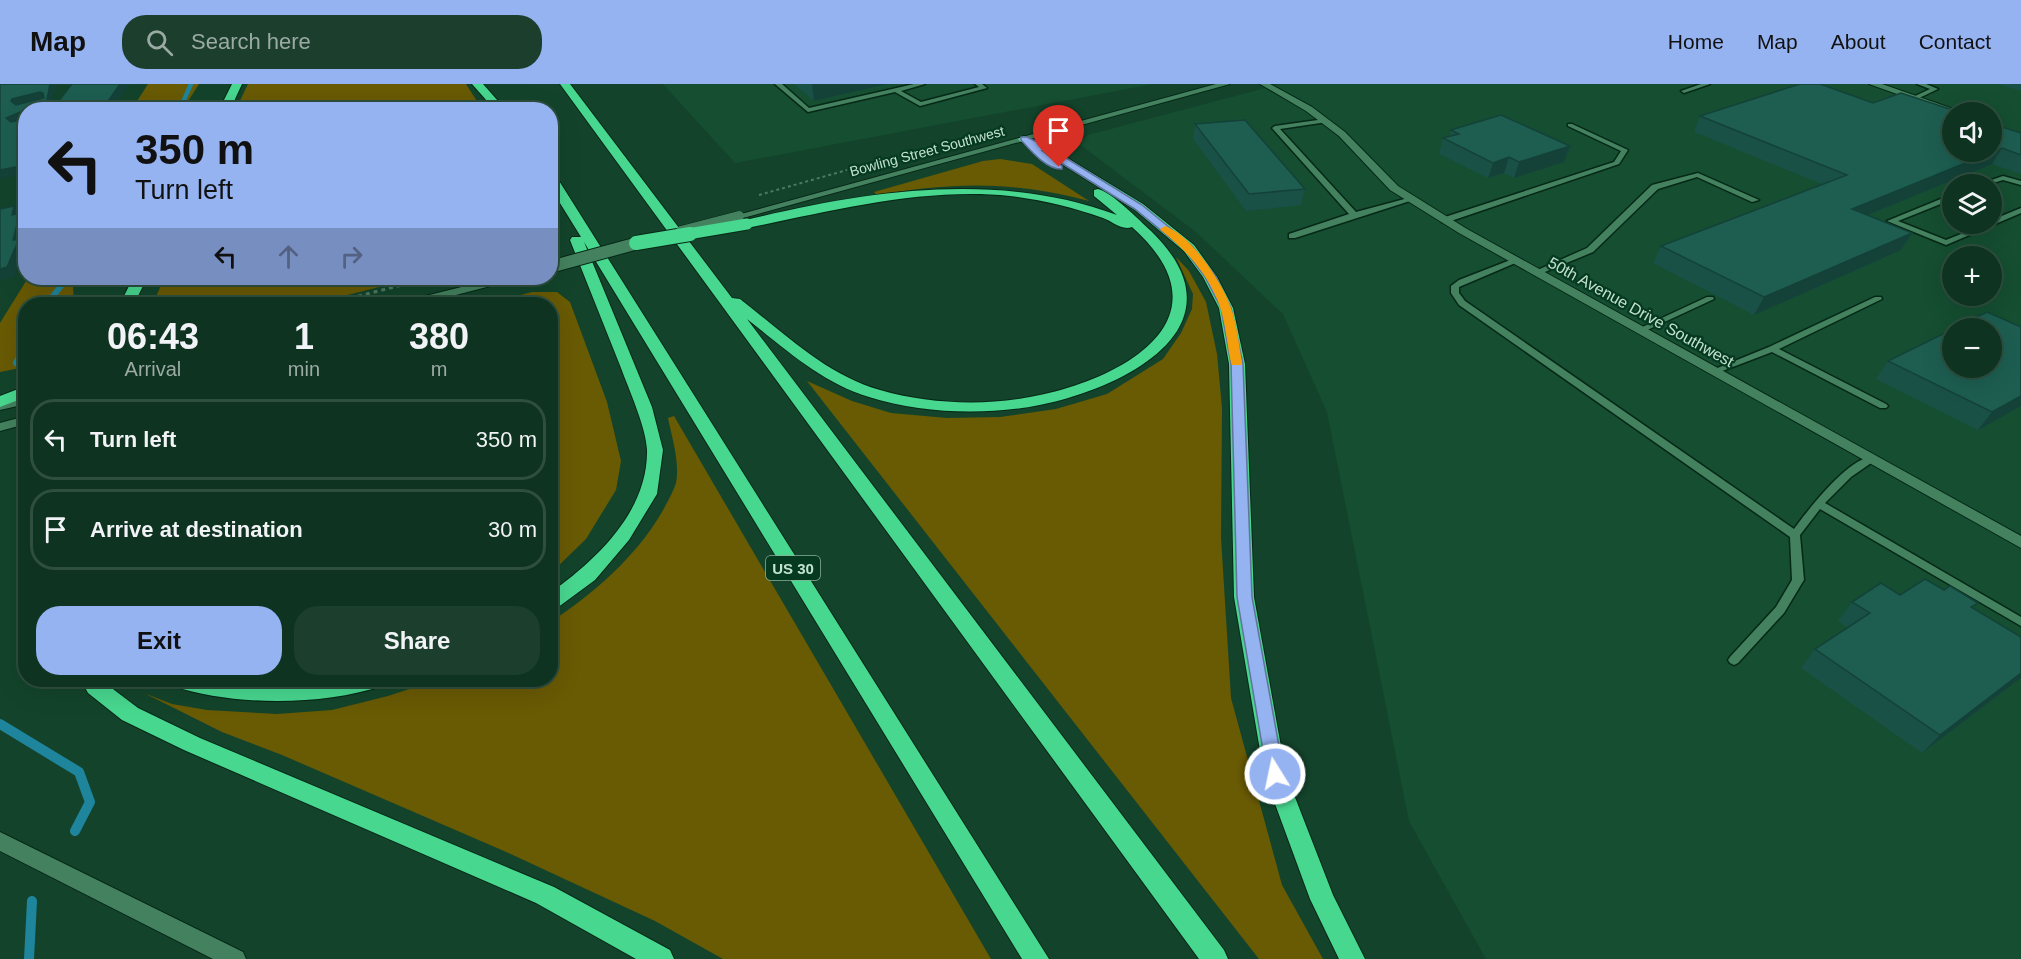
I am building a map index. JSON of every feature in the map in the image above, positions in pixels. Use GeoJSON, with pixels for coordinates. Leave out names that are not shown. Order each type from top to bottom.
{"type":"FeatureCollection","features":[{"type":"Feature","properties":{"kind":"highway"},"geometry":{"type":"LineString","coordinates":[[228,102],[237,84]]}},
{"type":"Feature","properties":{"kind":"highway"},"geometry":{"type":"LineString","coordinates":[[477,84],[494,102]]}},
{"type":"Feature","properties":{"kind":"highway"},"geometry":{"type":"LineString","coordinates":[[494,84],[504,102]]}},
{"type":"Feature","properties":{"kind":"highway"},"geometry":{"type":"LineString","coordinates":[[565,84],[1215,959]]}},
{"type":"Feature","properties":{"kind":"highway"},"geometry":{"type":"LineString","coordinates":[[718,288],[828,372],[873,394],[931,405],[997,406],[1037,401],[1083,389],[1123,372],[1161,344],[1174,326],[1180,308],[1179,286],[1173,269],[1162,252],[1140,227],[1099,194],[1040,154],[1024,139]]}},
{"type":"Feature","properties":{"kind":"highway"},"geometry":{"type":"LineString","coordinates":[[1024,139],[1050,152],[1139,207],[1189,248],[1210,277],[1226,308],[1237,364],[1244,597],[1275,774],[1322,899],[1352,959]]}},
{"type":"Feature","properties":{"kind":"highway","name":"US 30"},"geometry":{"type":"LineString","coordinates":[[558,188],[1036,959]]}},
{"type":"Feature","properties":{"kind":"highway"},"geometry":{"type":"LineString","coordinates":[[636,243],[743,220],[928,194],[998,191],[1030,194],[1078,205],[1122,222],[1162,252]]}},
{"type":"Feature","properties":{"kind":"highway"},"geometry":{"type":"LineString","coordinates":[[558,193],[644,407],[655,450],[648,494],[622,536],[588,575],[558,597]]}},
{"type":"Feature","properties":{"kind":"highway"},"geometry":{"type":"LineString","coordinates":[[0,402],[18,394]]}},
{"type":"Feature","properties":{"kind":"highway"},"geometry":{"type":"LineString","coordinates":[[95,687],[130,714],[182,739],[545,895],[661,959]]}},
{"type":"Feature","properties":{"kind":"highway"},"geometry":{"type":"LineString","coordinates":[[212,687],[280,692],[338,687]]}},
{"type":"Feature","properties":{"kind":"street","name":"Bowling Street Southwest"},"geometry":{"type":"LineString","coordinates":[[743,220],[1024,139],[1226,84]]}},
{"type":"Feature","properties":{"kind":"street","name":"50th Avenue Drive Southwest"},"geometry":{"type":"LineString","coordinates":[[1264,84],[1309,109],[1325,121],[1342,134],[1394,188],[1445,220],[2021,543]]}},
{"type":"Feature","properties":{"kind":"street"},"geometry":{"type":"LineString","coordinates":[[1873,84],[1942,107]]}},
{"type":"Feature","properties":{"kind":"street"},"geometry":{"type":"LineString","coordinates":[[558,265],[636,243]]}},
{"type":"Feature","properties":{"kind":"street"},"geometry":{"type":"LineString","coordinates":[[436,297],[483,285]]}},
{"type":"Feature","properties":{"kind":"street"},"geometry":{"type":"LineString","coordinates":[[0,406],[18,402]]}},
{"type":"Feature","properties":{"kind":"street"},"geometry":{"type":"LineString","coordinates":[[0,428],[18,422]]}},
{"type":"Feature","properties":{"kind":"street"},"geometry":{"type":"LineString","coordinates":[[0,841],[235,959]]}},
{"type":"Feature","properties":{"kind":"lane"},"geometry":{"type":"LineString","coordinates":[[778,84],[808,110],[922,84]]}},
{"type":"Feature","properties":{"kind":"lane"},"geometry":{"type":"LineString","coordinates":[[896,90],[920,104],[984,88],[978,84]]}},
{"type":"Feature","properties":{"kind":"lane"},"geometry":{"type":"LineString","coordinates":[[1684,91],[1707,84]]}},
{"type":"Feature","properties":{"kind":"lane"},"geometry":{"type":"LineString","coordinates":[[1915,98],[1935,89],[1920,84]]}},
{"type":"Feature","properties":{"kind":"lane"},"geometry":{"type":"LineString","coordinates":[[1325,121],[1275,128],[1354,216]]}},
{"type":"Feature","properties":{"kind":"lane"},"geometry":{"type":"LineString","coordinates":[[1445,220],[1617,163],[1625,150],[1570,125]]}},
{"type":"Feature","properties":{"kind":"lane"},"geometry":{"type":"LineString","coordinates":[[1537,272],[1590,250],[1655,187],[1698,175],[1755,200]]}},
{"type":"Feature","properties":{"kind":"lane"},"geometry":{"type":"LineString","coordinates":[[2002,178],[2021,183]]}},
{"type":"Feature","properties":{"kind":"lane"},"geometry":{"type":"LineString","coordinates":[[1292,236],[1412,199]]}},
{"type":"Feature","properties":{"kind":"lane"},"geometry":{"type":"LineString","coordinates":[[1942,200],[1891,221],[1946,243],[1967,234]]}},
{"type":"Feature","properties":{"kind":"lane"},"geometry":{"type":"LineString","coordinates":[[2002,219],[2021,210]]}},
{"type":"Feature","properties":{"kind":"lane"},"geometry":{"type":"LineString","coordinates":[[1516,261],[1462,282],[1455,286],[1455,293],[1462,303],[1795,535]]}},
{"type":"Feature","properties":{"kind":"lane"},"geometry":{"type":"LineString","coordinates":[[1640,330],[1710,299]]}},
{"type":"Feature","properties":{"kind":"lane"},"geometry":{"type":"LineString","coordinates":[[1714,371],[1772,349],[1878,300]]}},
{"type":"Feature","properties":{"kind":"lane"},"geometry":{"type":"LineString","coordinates":[[1772,349],[1883,406]]}},
{"type":"Feature","properties":{"kind":"lane"},"geometry":{"type":"LineString","coordinates":[[1734,660],[1780,610],[1798,580],[1795,535],[1841,478],[1871,459]]}},
{"type":"Feature","properties":{"kind":"lane"},"geometry":{"type":"LineString","coordinates":[[1819,504],[2021,622]]}},
{"type":"Feature","properties":{"kind":"path"},"geometry":{"type":"LineString","coordinates":[[355,297],[402,285]]}},
{"type":"Feature","properties":{"kind":"shaded area"},"geometry":{"type":"Polygon","coordinates":[[[148,84],[199,84],[187,102],[136,102],[148,84]]]}},
{"type":"Feature","properties":{"kind":"shaded area"},"geometry":{"type":"Polygon","coordinates":[[[248,84],[466,84],[478,102],[239,102],[248,84]]]}},
{"type":"Feature","properties":{"kind":"shaded area"},"geometry":{"type":"Polygon","coordinates":[[[663,84],[1153,84],[735,163],[663,84]]]}},
{"type":"Feature","properties":{"kind":"shaded area"},"geometry":{"type":"Polygon","coordinates":[[[1280,84],[2021,84],[2021,959],[1486,959],[1409,821],[1327,412],[1283,314],[1196,232],[1078,143],[1088,135],[1280,84]]]}},
{"type":"Feature","properties":{"kind":"shaded area"},"geometry":{"type":"Polygon","coordinates":[[[1000,159],[1032,164],[1089,201],[1061,194],[1009,187],[958,186],[877,195],[874,192],[983,161],[1000,159]]]}},
{"type":"Feature","properties":{"kind":"shaded area"},"geometry":{"type":"Polygon","coordinates":[[[1176,257],[1189,271],[1206,302],[1217,354],[1222,408],[1221,538],[1231,698],[1282,885],[1323,959],[1259,959],[807,381],[852,401],[891,413],[947,418],[1000,417],[1056,409],[1107,394],[1163,359],[1181,333],[1192,309],[1193,294],[1176,257]]]}},
{"type":"Feature","properties":{"kind":"shaded area"},"geometry":{"type":"Polygon","coordinates":[[[24,285],[73,285],[74,297],[18,297],[18,368],[0,372],[0,323],[24,285]]]}},
{"type":"Feature","properties":{"kind":"shaded area"},"geometry":{"type":"Polygon","coordinates":[[[161,285],[387,285],[340,297],[156,297],[161,285]]]}},
{"type":"Feature","properties":{"kind":"shaded area"},"geometry":{"type":"Polygon","coordinates":[[[532,292],[557,292],[570,302],[607,402],[621,461],[616,490],[586,539],[558,566],[558,297],[513,297],[532,292]]]}},
{"type":"Feature","properties":{"kind":"shaded area"},"geometry":{"type":"Polygon","coordinates":[[[674,416],[991,959],[723,959],[655,921],[504,851],[282,755],[222,732],[144,693],[172,704],[207,710],[277,714],[332,710],[416,687],[558,687],[558,617],[583,599],[627,559],[651,529],[672,494],[676,483],[677,467],[668,418],[674,416]]]}},
{"type":"Feature","properties":{"kind":"building"},"geometry":{"type":"Polygon","coordinates":[[[0,84],[50,84],[47,102],[28,102],[44,98],[43,93],[40,92],[11,101],[18,104],[18,113],[6,118],[11,122],[18,121],[18,167],[0,170],[0,84]]]}},
{"type":"Feature","properties":{"kind":"building"},"geometry":{"type":"Polygon","coordinates":[[[72,84],[120,84],[108,102],[58,102],[72,84]]]}},
{"type":"Feature","properties":{"kind":"building"},"geometry":{"type":"Polygon","coordinates":[[[1800,84],[1820,84],[1873,103],[1901,93],[1942,106],[1942,162],[1968,162],[1852,209],[1912,233],[1764,297],[1661,246],[1847,175],[1700,116],[1800,84]]]}},
{"type":"Feature","properties":{"kind":"building"},"geometry":{"type":"Polygon","coordinates":[[[1501,115],[1570,146],[1519,162],[1509,157],[1493,163],[1443,138],[1459,134],[1451,130],[1501,115]]]}},
{"type":"Feature","properties":{"kind":"building"},"geometry":{"type":"Polygon","coordinates":[[[1245,120],[1305,189],[1249,194],[1195,124],[1245,120]]]}},
{"type":"Feature","properties":{"kind":"building"},"geometry":{"type":"Polygon","coordinates":[[[2002,127],[2021,133],[2021,155],[2002,148],[2002,127]]]}},
{"type":"Feature","properties":{"kind":"building"},"geometry":{"type":"Polygon","coordinates":[[[14,206],[12,215],[18,214],[18,221],[13,240],[18,239],[18,241],[7,267],[0,269],[0,209],[14,206]]]}},
{"type":"Feature","properties":{"kind":"building"},"geometry":{"type":"Polygon","coordinates":[[[1987,312],[2001,318],[1974,318],[1987,312]]]}},
{"type":"Feature","properties":{"kind":"building"},"geometry":{"type":"Polygon","coordinates":[[[2002,319],[2021,327],[2021,396],[1992,412],[1888,361],[1942,334],[1942,378],[2002,378],[2002,319]]]}},
{"type":"Feature","properties":{"kind":"building"},"geometry":{"type":"Polygon","coordinates":[[[1925,579],[1944,590],[1950,586],[1978,603],[1971,607],[2021,637],[2021,673],[1940,735],[1815,649],[1870,613],[1852,602],[1881,583],[1900,595],[1925,579]]]}},
{"type":"Feature","properties":{"kind":"waterway"},"geometry":{"type":"LineString","coordinates":[[183,102],[191,84]]}},
{"type":"Feature","properties":{"kind":"waterway"},"geometry":{"type":"LineString","coordinates":[[52,297],[62,285]]}},
{"type":"Feature","properties":{"kind":"waterway"},"geometry":{"type":"LineString","coordinates":[[16,363],[18,359]]}},
{"type":"Feature","properties":{"kind":"waterway"},"geometry":{"type":"LineString","coordinates":[[0,724],[79,772],[90,802],[75,831]]}},
{"type":"Feature","properties":{"kind":"waterway"},"geometry":{"type":"LineString","coordinates":[[29,959],[32,901]]}},
{"type":"Feature","properties":{"kind":"slow traffic"},"geometry":{"type":"LineString","coordinates":[[1165,229],[1189,248],[1210,277],[1226,308],[1237,363]]}},
{"type":"Feature","properties":{"kind":"route"},"geometry":{"type":"LineString","coordinates":[[1059,167],[1024,139],[1050,152],[1139,207],[1189,248],[1210,277],[1226,308],[1237,364],[1241,437],[1244,597],[1275,774]]}}]}
